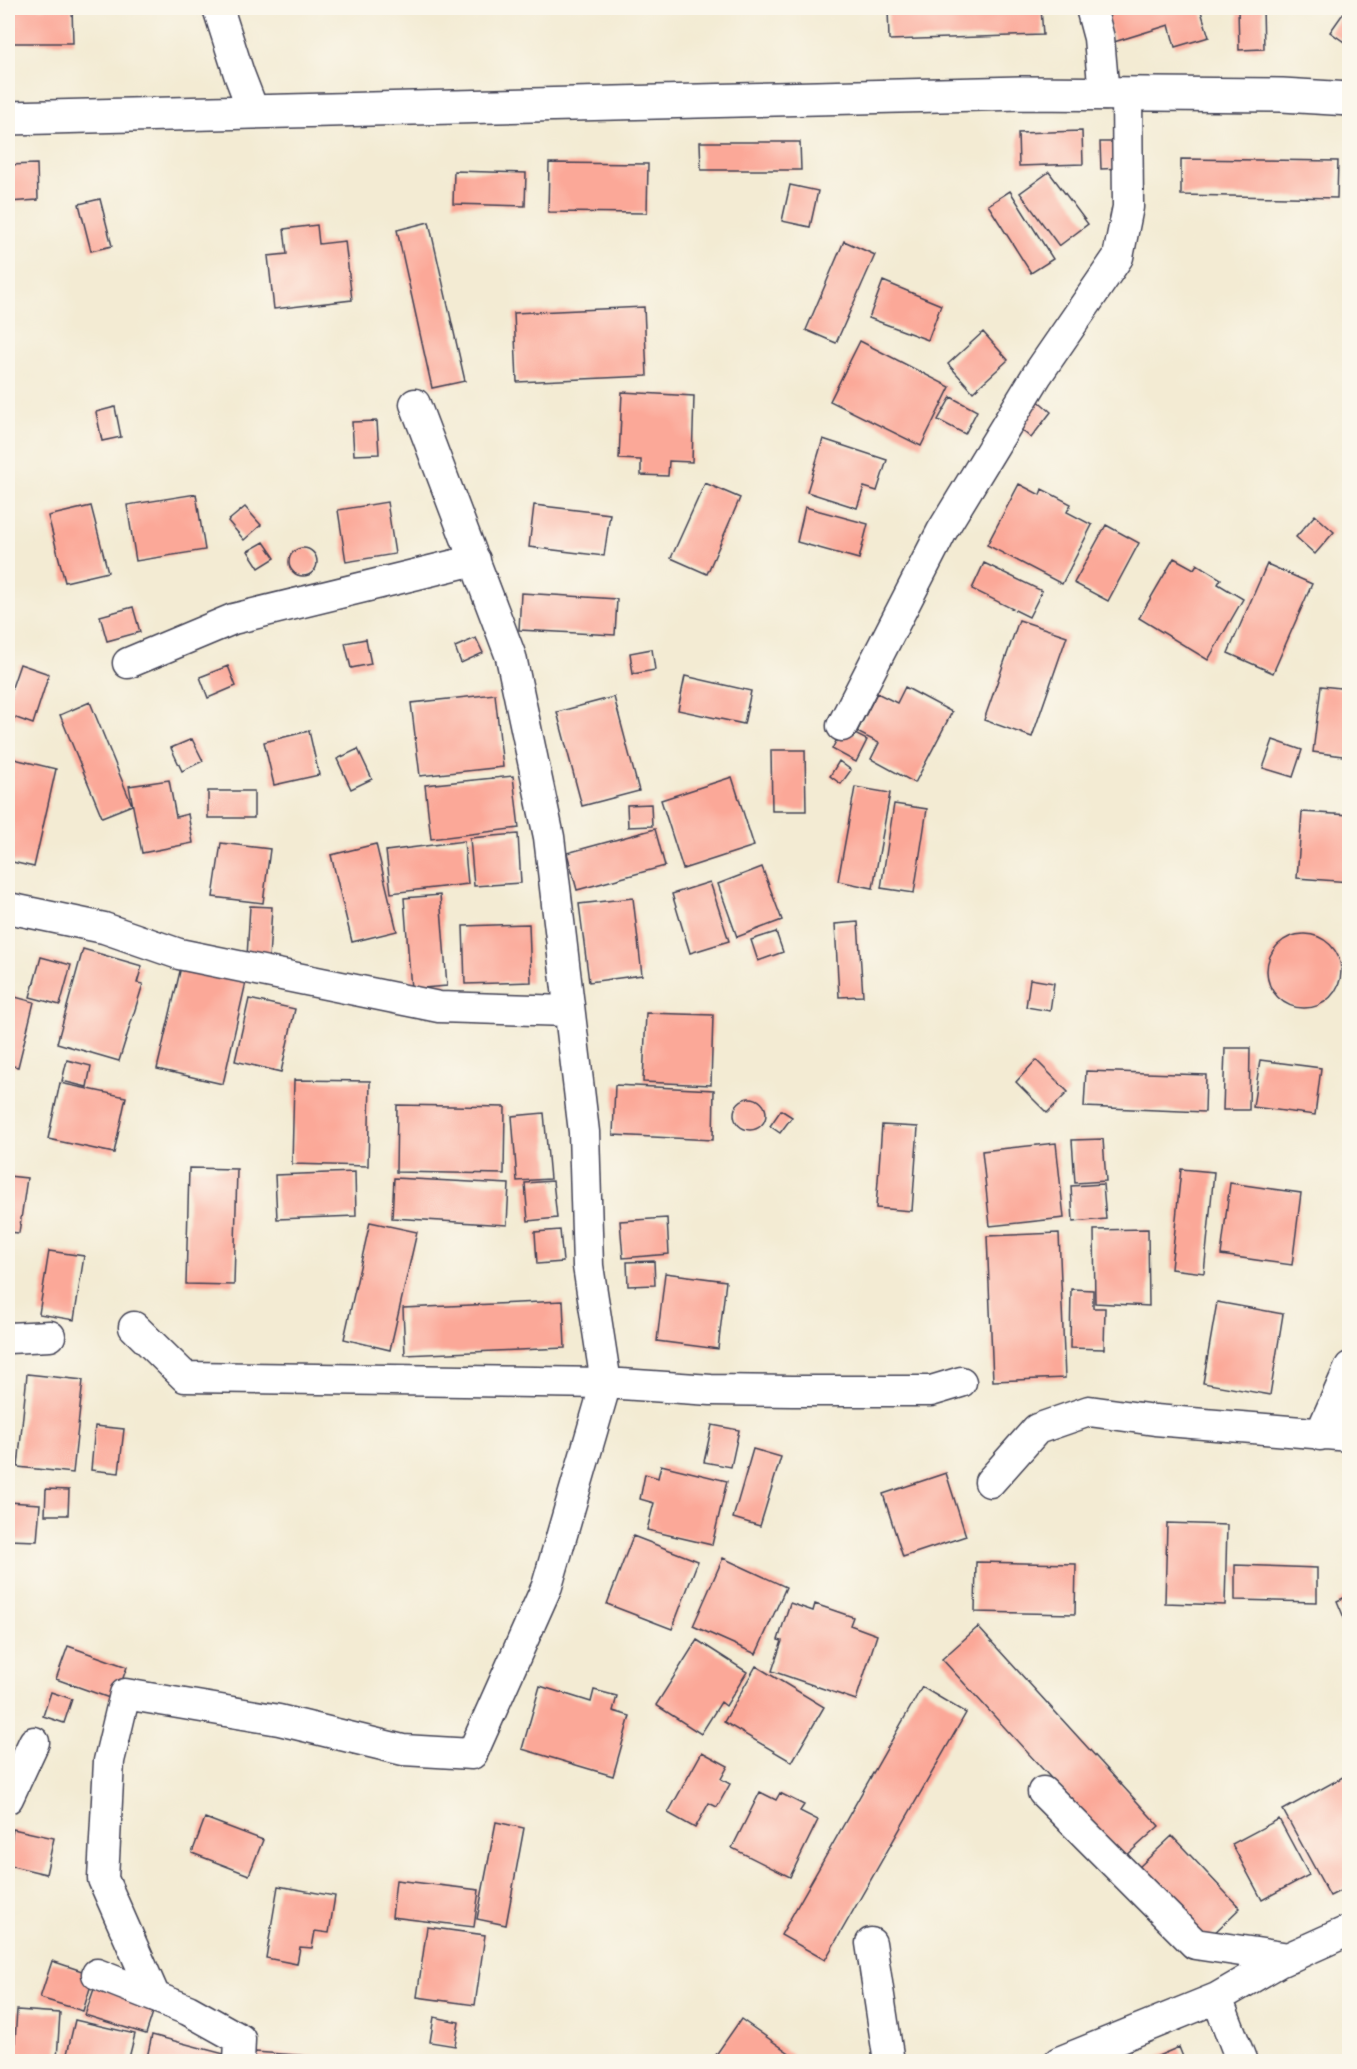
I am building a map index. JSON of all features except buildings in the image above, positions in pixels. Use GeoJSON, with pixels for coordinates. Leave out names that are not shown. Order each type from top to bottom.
{"type":"FeatureCollection","features":[{"type":"Feature","properties":{"kind":"street"},"geometry":{"type":"LineString","coordinates":[[218,8],[238,74],[254,113]]}},
{"type":"Feature","properties":{"kind":"street"},"geometry":{"type":"LineString","coordinates":[[842,726],[942,531],[1037,375],[1118,257],[1128,207],[1116,95],[1091,8]]}},
{"type":"Feature","properties":{"kind":"street"},"geometry":{"type":"LineString","coordinates":[[8,118],[1022,93],[1282,95],[1350,99]]}},
{"type":"Feature","properties":{"kind":"street"},"geometry":{"type":"LineString","coordinates":[[155,1997],[103,1879],[109,1761],[125,1694],[279,1720],[403,1750],[472,1754],[547,1586],[606,1383],[588,1266],[584,1132],[549,837],[511,657],[415,404]]}},
{"type":"Feature","properties":{"kind":"street"},"geometry":{"type":"LineString","coordinates":[[128,663],[234,619],[475,560]]}},
{"type":"Feature","properties":{"kind":"street"},"geometry":{"type":"LineString","coordinates":[[8,908],[104,928],[179,954],[439,1007],[568,1011]]}},
{"type":"Feature","properties":{"kind":"street"},"geometry":{"type":"LineString","coordinates":[[134,1328],[185,1377],[606,1383],[711,1390],[931,1391],[961,1382]]}},
{"type":"Feature","properties":{"kind":"street"},"geometry":{"type":"LineString","coordinates":[[8,1338],[50,1336]]}},
{"type":"Feature","properties":{"kind":"street"},"geometry":{"type":"LineString","coordinates":[[1320,1435],[1350,1367]]}},
{"type":"Feature","properties":{"kind":"street"},"geometry":{"type":"LineString","coordinates":[[990,1482],[1038,1429],[1089,1411],[1155,1420],[1350,1436]]}},
{"type":"Feature","properties":{"kind":"street"},"geometry":{"type":"LineString","coordinates":[[8,1798],[34,1742]]}},
{"type":"Feature","properties":{"kind":"street"},"geometry":{"type":"LineString","coordinates":[[1043,1792],[1195,1944],[1289,1958]]}},
{"type":"Feature","properties":{"kind":"street"},"geometry":{"type":"LineString","coordinates":[[1059,2061],[1217,1998],[1289,1958],[1350,1930]]}},
{"type":"Feature","properties":{"kind":"street"},"geometry":{"type":"LineString","coordinates":[[872,1943],[889,2061]]}},
{"type":"Feature","properties":{"kind":"street"},"geometry":{"type":"LineString","coordinates":[[97,1974],[188,2010],[240,2039],[239,2061]]}},
{"type":"Feature","properties":{"kind":"street"},"geometry":{"type":"LineString","coordinates":[[1217,1998],[1242,2061]]}}]}
